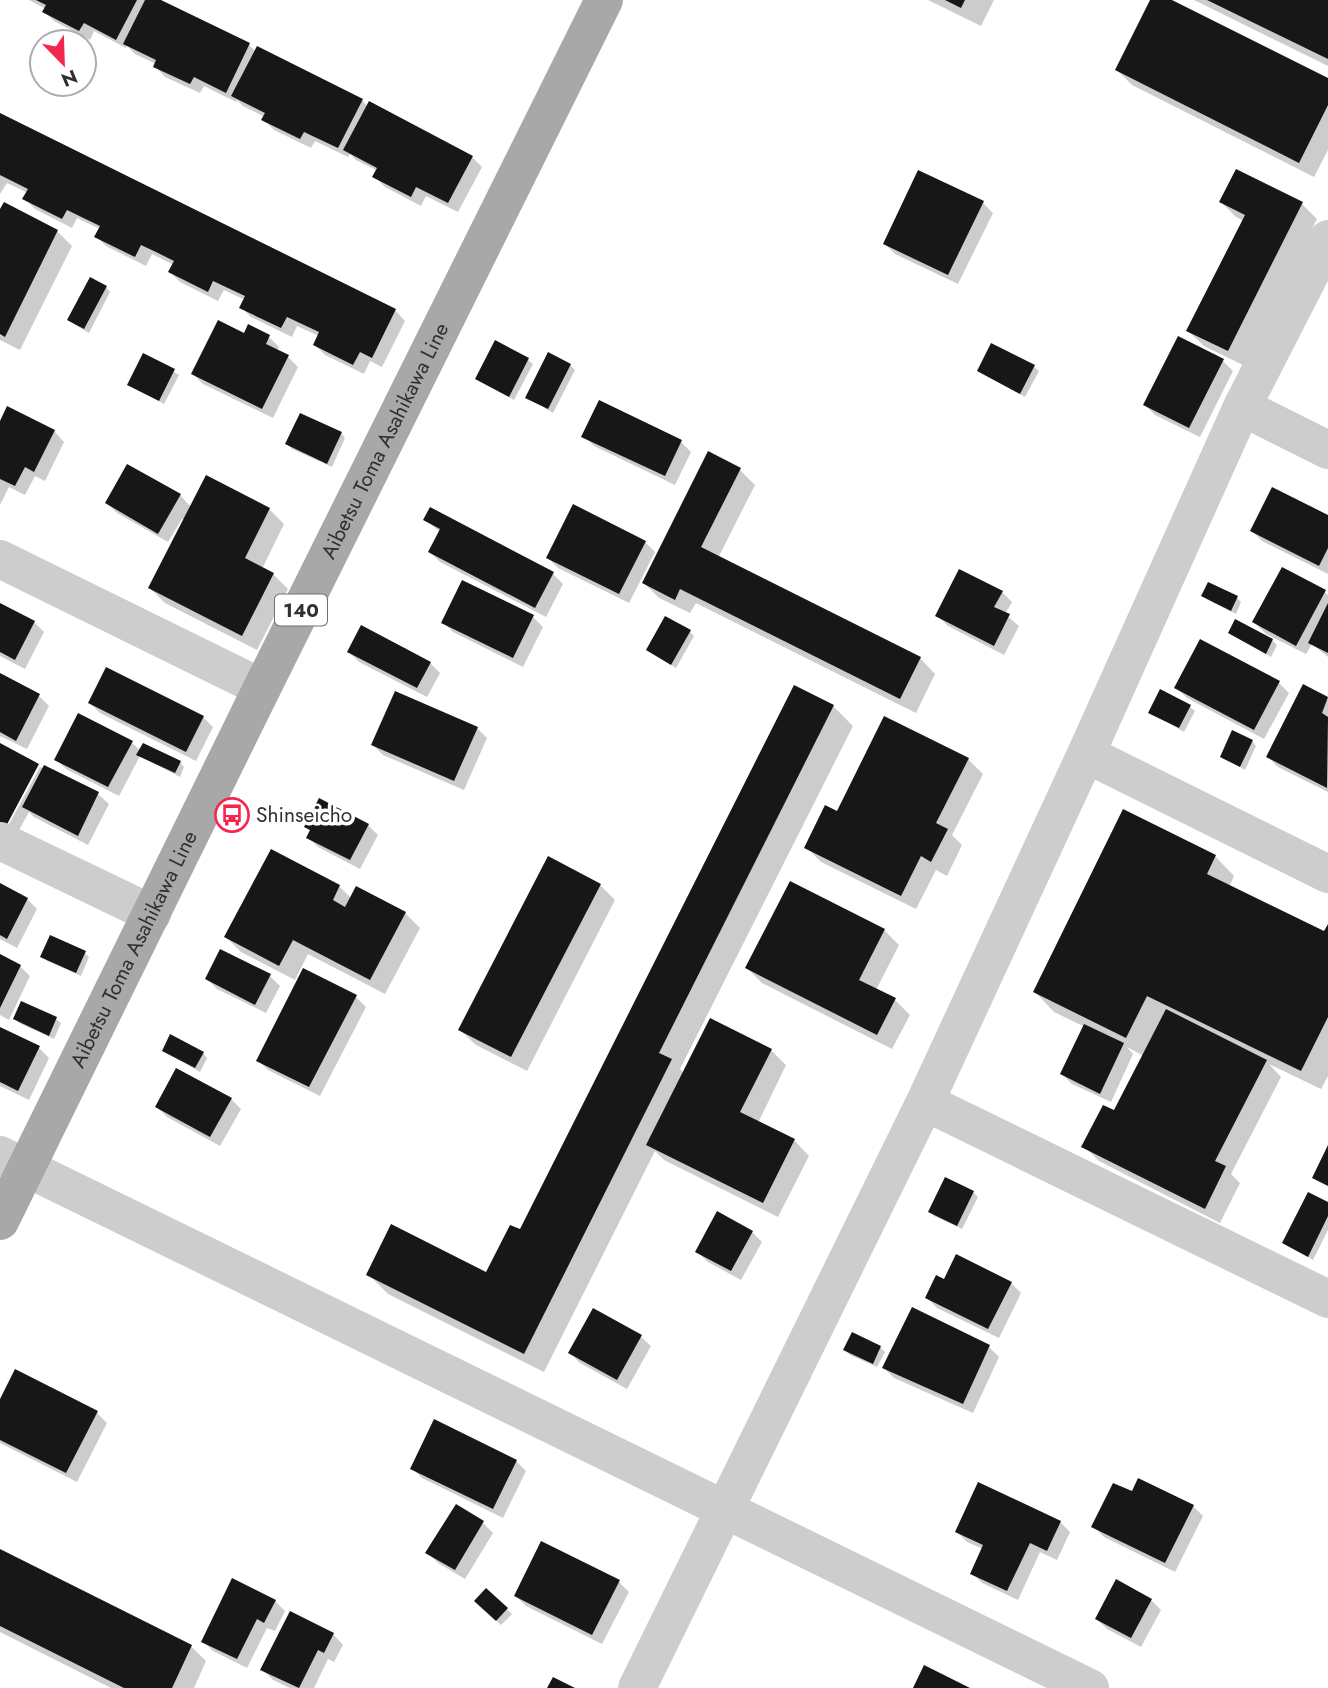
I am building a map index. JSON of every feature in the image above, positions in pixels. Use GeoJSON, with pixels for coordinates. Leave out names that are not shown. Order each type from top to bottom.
{"type":"FeatureCollection","features":[{"type":"Feature","properties":{"kind":"main road","name":"Aibetsu Toma Asahikawa Line"},"geometry":{"type":"LineString","coordinates":[[0,1221],[13,1162],[152,914],[604,0]]}},
{"type":"Feature","properties":{"kind":"street"},"geometry":{"type":"LineString","coordinates":[[637,1688],[925,1102],[1242,407],[1328,239]]}},
{"type":"Feature","properties":{"kind":"street"},"geometry":{"type":"LineString","coordinates":[[1242,407],[1328,450]]}},
{"type":"Feature","properties":{"kind":"street"},"geometry":{"type":"LineString","coordinates":[[0,559],[262,688]]}},
{"type":"Feature","properties":{"kind":"street"},"geometry":{"type":"LineString","coordinates":[[1086,754],[1328,874]]}},
{"type":"Feature","properties":{"kind":"street"},"geometry":{"type":"LineString","coordinates":[[0,841],[152,914]]}},
{"type":"Feature","properties":{"kind":"street"},"geometry":{"type":"LineString","coordinates":[[925,1102],[1328,1299]]}},
{"type":"Feature","properties":{"kind":"street"},"geometry":{"type":"LineString","coordinates":[[13,1162],[1090,1688]]}},
{"type":"Feature","properties":{"kind":"building"},"geometry":{"type":"Polygon","coordinates":[[[36,0],[137,0],[116,40],[98,28],[84,23],[81,28],[73,28],[42,12],[46,5],[36,0]]]}},
{"type":"Feature","properties":{"kind":"building"},"geometry":{"type":"Polygon","coordinates":[[[145,0],[161,0],[250,43],[226,93],[194,77],[190,84],[153,67],[156,60],[123,44],[145,0]]]}},
{"type":"Feature","properties":{"kind":"building"},"geometry":{"type":"Polygon","coordinates":[[[945,0],[965,0],[961,8],[945,0]]]}},
{"type":"Feature","properties":{"kind":"building"},"geometry":{"type":"Polygon","coordinates":[[[1150,0],[1172,0],[1328,78],[1328,105],[1299,163],[1115,70],[1150,0]]]}},
{"type":"Feature","properties":{"kind":"building"},"geometry":{"type":"Polygon","coordinates":[[[1207,0],[1328,0],[1328,59],[1207,0]]]}},
{"type":"Feature","properties":{"kind":"building"},"geometry":{"type":"Polygon","coordinates":[[[257,46],[363,99],[338,148],[304,132],[300,139],[261,120],[265,113],[231,96],[257,46]]]}},
{"type":"Feature","properties":{"kind":"building"},"geometry":{"type":"Polygon","coordinates":[[[369,101],[473,156],[448,203],[416,187],[411,197],[372,177],[377,168],[343,150],[369,101]]]}},
{"type":"Feature","properties":{"kind":"building"},"geometry":{"type":"Polygon","coordinates":[[[0,113],[396,309],[372,358],[360,352],[353,365],[313,345],[319,332],[287,317],[281,328],[239,308],[245,296],[213,281],[208,292],[168,272],[174,261],[141,245],[135,257],[94,237],[100,226],[67,210],[62,219],[22,199],[28,189],[0,175],[0,113]]]}},
{"type":"Feature","properties":{"kind":"building"},"geometry":{"type":"Polygon","coordinates":[[[1236,169],[1303,202],[1228,351],[1186,331],[1245,215],[1219,202],[1236,169]]]}},
{"type":"Feature","properties":{"kind":"building"},"geometry":{"type":"Polygon","coordinates":[[[918,170],[984,201],[948,275],[883,244],[918,170]]]}},
{"type":"Feature","properties":{"kind":"building"},"geometry":{"type":"Polygon","coordinates":[[[4,202],[58,230],[5,337],[0,334],[0,209],[4,202]]]}},
{"type":"Feature","properties":{"kind":"building"},"geometry":{"type":"Polygon","coordinates":[[[90,277],[107,286],[84,329],[67,320],[90,277]]]}},
{"type":"Feature","properties":{"kind":"building"},"geometry":{"type":"Polygon","coordinates":[[[218,320],[244,333],[248,324],[270,335],[266,344],[289,355],[262,409],[191,374],[218,320]]]}},
{"type":"Feature","properties":{"kind":"building"},"geometry":{"type":"Polygon","coordinates":[[[1178,336],[1224,359],[1189,428],[1143,405],[1178,336]]]}},
{"type":"Feature","properties":{"kind":"building"},"geometry":{"type":"Polygon","coordinates":[[[495,340],[529,358],[509,397],[475,379],[495,340]]]}},
{"type":"Feature","properties":{"kind":"building"},"geometry":{"type":"Polygon","coordinates":[[[991,343],[1035,365],[1020,394],[977,371],[991,343]]]}},
{"type":"Feature","properties":{"kind":"building"},"geometry":{"type":"Polygon","coordinates":[[[548,352],[571,364],[548,409],[525,398],[548,352]]]}},
{"type":"Feature","properties":{"kind":"building"},"geometry":{"type":"Polygon","coordinates":[[[143,353],[175,369],[159,401],[127,385],[143,353]]]}},
{"type":"Feature","properties":{"kind":"building"},"geometry":{"type":"Polygon","coordinates":[[[599,400],[682,440],[665,476],[581,437],[599,400]]]}},
{"type":"Feature","properties":{"kind":"building"},"geometry":{"type":"Polygon","coordinates":[[[7,406],[55,430],[34,472],[25,467],[15,486],[0,479],[0,421],[7,406]]]}},
{"type":"Feature","properties":{"kind":"building"},"geometry":{"type":"Polygon","coordinates":[[[300,413],[342,432],[327,464],[285,444],[300,413]]]}},
{"type":"Feature","properties":{"kind":"building"},"geometry":{"type":"Polygon","coordinates":[[[708,451],[741,468],[701,547],[921,657],[900,699],[680,589],[675,600],[642,583],[708,451]]]}},
{"type":"Feature","properties":{"kind":"building"},"geometry":{"type":"Polygon","coordinates":[[[127,464],[181,494],[158,534],[105,503],[127,464]]]}},
{"type":"Feature","properties":{"kind":"building"},"geometry":{"type":"Polygon","coordinates":[[[206,475],[270,508],[245,558],[274,573],[242,636],[148,588],[206,475]]]}},
{"type":"Feature","properties":{"kind":"building"},"geometry":{"type":"Polygon","coordinates":[[[1272,487],[1328,515],[1328,548],[1319,566],[1250,531],[1272,487]]]}},
{"type":"Feature","properties":{"kind":"building"},"geometry":{"type":"Polygon","coordinates":[[[573,504],[646,541],[619,594],[546,558],[573,504]]]}},
{"type":"Feature","properties":{"kind":"building"},"geometry":{"type":"Polygon","coordinates":[[[430,507],[554,572],[535,608],[428,552],[440,529],[423,520],[430,507]]]}},
{"type":"Feature","properties":{"kind":"building"},"geometry":{"type":"Polygon","coordinates":[[[1282,567],[1326,590],[1296,646],[1252,622],[1282,567]]]}},
{"type":"Feature","properties":{"kind":"building"},"geometry":{"type":"Polygon","coordinates":[[[959,569],[1003,591],[994,607],[1010,614],[994,646],[935,616],[959,569]]]}},
{"type":"Feature","properties":{"kind":"building"},"geometry":{"type":"Polygon","coordinates":[[[462,580],[534,615],[513,658],[441,623],[462,580]]]}},
{"type":"Feature","properties":{"kind":"building"},"geometry":{"type":"Polygon","coordinates":[[[1208,582],[1238,596],[1231,611],[1201,596],[1208,582]]]}},
{"type":"Feature","properties":{"kind":"building"},"geometry":{"type":"Polygon","coordinates":[[[0,603],[35,621],[15,660],[0,652],[0,603]]]}},
{"type":"Feature","properties":{"kind":"building"},"geometry":{"type":"Polygon","coordinates":[[[1328,603],[1328,653],[1308,643],[1328,603]]]}},
{"type":"Feature","properties":{"kind":"building"},"geometry":{"type":"Polygon","coordinates":[[[665,616],[691,630],[671,665],[646,650],[665,616]]]}},
{"type":"Feature","properties":{"kind":"building"},"geometry":{"type":"Polygon","coordinates":[[[1235,619],[1273,639],[1266,654],[1228,633],[1235,619]]]}},
{"type":"Feature","properties":{"kind":"building"},"geometry":{"type":"Polygon","coordinates":[[[361,625],[431,662],[417,688],[347,652],[361,625]]]}},
{"type":"Feature","properties":{"kind":"building"},"geometry":{"type":"Polygon","coordinates":[[[1200,639],[1280,681],[1254,730],[1174,688],[1200,639]]]}},
{"type":"Feature","properties":{"kind":"building"},"geometry":{"type":"Polygon","coordinates":[[[106,667],[204,716],[186,752],[88,703],[106,667]]]}},
{"type":"Feature","properties":{"kind":"building"},"geometry":{"type":"Polygon","coordinates":[[[0,673],[40,694],[16,741],[0,732],[0,673]]]}},
{"type":"Feature","properties":{"kind":"building"},"geometry":{"type":"Polygon","coordinates":[[[1303,684],[1328,697],[1322,713],[1328,717],[1327,788],[1266,757],[1303,684]]]}},
{"type":"Feature","properties":{"kind":"building"},"geometry":{"type":"Polygon","coordinates":[[[794,685],[834,705],[659,1053],[672,1059],[524,1354],[366,1275],[391,1224],[486,1272],[510,1225],[520,1229],[794,685]]]}},
{"type":"Feature","properties":{"kind":"building"},"geometry":{"type":"Polygon","coordinates":[[[1160,689],[1191,705],[1179,728],[1148,713],[1160,689]]]}},
{"type":"Feature","properties":{"kind":"building"},"geometry":{"type":"Polygon","coordinates":[[[395,691],[478,727],[454,781],[371,745],[395,691]]]}},
{"type":"Feature","properties":{"kind":"building"},"geometry":{"type":"Polygon","coordinates":[[[78,713],[133,741],[108,787],[54,760],[78,713]]]}},
{"type":"Feature","properties":{"kind":"building"},"geometry":{"type":"Polygon","coordinates":[[[884,716],[969,758],[936,823],[948,829],[931,862],[921,856],[901,896],[804,848],[825,805],[837,811],[884,716]]]}},
{"type":"Feature","properties":{"kind":"building"},"geometry":{"type":"Polygon","coordinates":[[[1232,730],[1253,740],[1240,767],[1220,757],[1232,730]]]}},
{"type":"Feature","properties":{"kind":"building"},"geometry":{"type":"Polygon","coordinates":[[[0,743],[39,764],[3,832],[0,831],[0,743]]]}},
{"type":"Feature","properties":{"kind":"building"},"geometry":{"type":"Polygon","coordinates":[[[143,743],[181,761],[175,773],[136,755],[143,743]]]}},
{"type":"Feature","properties":{"kind":"building"},"geometry":{"type":"Polygon","coordinates":[[[44,765],[99,792],[78,836],[22,807],[44,765]]]}},
{"type":"Feature","properties":{"kind":"building"},"geometry":{"type":"Polygon","coordinates":[[[319,798],[369,824],[350,860],[306,838],[310,830],[304,827],[319,798]]]}},
{"type":"Feature","properties":{"kind":"building"},"geometry":{"type":"Polygon","coordinates":[[[1123,809],[1216,855],[1207,874],[1324,931],[1328,924],[1328,1017],[1301,1071],[1147,996],[1126,1038],[1033,992],[1123,809]]]}},
{"type":"Feature","properties":{"kind":"building"},"geometry":{"type":"Polygon","coordinates":[[[271,849],[340,885],[333,900],[345,907],[356,886],[406,912],[370,980],[293,940],[279,966],[224,937],[271,849]]]}},
{"type":"Feature","properties":{"kind":"building"},"geometry":{"type":"Polygon","coordinates":[[[548,856],[601,884],[511,1057],[458,1030],[548,856]]]}},
{"type":"Feature","properties":{"kind":"building"},"geometry":{"type":"Polygon","coordinates":[[[790,881],[885,929],[859,980],[896,998],[877,1035],[745,968],[790,881]]]}},
{"type":"Feature","properties":{"kind":"building"},"geometry":{"type":"Polygon","coordinates":[[[0,883],[28,898],[7,939],[0,935],[0,883]]]}},
{"type":"Feature","properties":{"kind":"building"},"geometry":{"type":"Polygon","coordinates":[[[50,935],[86,951],[76,973],[40,957],[50,935]]]}},
{"type":"Feature","properties":{"kind":"building"},"geometry":{"type":"Polygon","coordinates":[[[220,949],[271,974],[255,1005],[205,979],[220,949]]]}},
{"type":"Feature","properties":{"kind":"building"},"geometry":{"type":"Polygon","coordinates":[[[0,954],[21,965],[0,1008],[0,954]]]}},
{"type":"Feature","properties":{"kind":"building"},"geometry":{"type":"Polygon","coordinates":[[[303,968],[357,995],[309,1087],[256,1061],[303,968]]]}},
{"type":"Feature","properties":{"kind":"building"},"geometry":{"type":"Polygon","coordinates":[[[21,1001],[57,1017],[49,1036],[13,1019],[21,1001]]]}},
{"type":"Feature","properties":{"kind":"building"},"geometry":{"type":"Polygon","coordinates":[[[1166,1009],[1267,1060],[1215,1161],[1226,1166],[1205,1209],[1081,1147],[1103,1105],[1114,1110],[1166,1009]]]}},
{"type":"Feature","properties":{"kind":"building"},"geometry":{"type":"Polygon","coordinates":[[[710,1018],[772,1049],[740,1112],[795,1139],[763,1203],[646,1145],[710,1018]]]}},
{"type":"Feature","properties":{"kind":"building"},"geometry":{"type":"Polygon","coordinates":[[[1084,1024],[1124,1043],[1100,1094],[1060,1074],[1084,1024]]]}},
{"type":"Feature","properties":{"kind":"building"},"geometry":{"type":"Polygon","coordinates":[[[0,1027],[40,1046],[18,1091],[0,1082],[0,1027]]]}},
{"type":"Feature","properties":{"kind":"building"},"geometry":{"type":"Polygon","coordinates":[[[170,1034],[204,1052],[195,1068],[162,1051],[170,1034]]]}},
{"type":"Feature","properties":{"kind":"building"},"geometry":{"type":"Polygon","coordinates":[[[176,1068],[232,1098],[210,1137],[155,1107],[176,1068]]]}},
{"type":"Feature","properties":{"kind":"building"},"geometry":{"type":"Polygon","coordinates":[[[1328,1145],[1328,1186],[1312,1178],[1328,1145]]]}},
{"type":"Feature","properties":{"kind":"building"},"geometry":{"type":"Polygon","coordinates":[[[945,1177],[974,1191],[957,1226],[928,1212],[945,1177]]]}},
{"type":"Feature","properties":{"kind":"building"},"geometry":{"type":"Polygon","coordinates":[[[1308,1192],[1328,1202],[1328,1216],[1308,1257],[1282,1243],[1308,1192]]]}},
{"type":"Feature","properties":{"kind":"building"},"geometry":{"type":"Polygon","coordinates":[[[717,1211],[753,1231],[731,1271],[695,1252],[717,1211]]]}},
{"type":"Feature","properties":{"kind":"building"},"geometry":{"type":"Polygon","coordinates":[[[956,1254],[1012,1282],[988,1329],[925,1298],[936,1275],[944,1279],[956,1254]]]}},
{"type":"Feature","properties":{"kind":"building"},"geometry":{"type":"Polygon","coordinates":[[[912,1307],[990,1345],[963,1404],[882,1368],[912,1307]]]}},
{"type":"Feature","properties":{"kind":"building"},"geometry":{"type":"Polygon","coordinates":[[[593,1308],[642,1335],[617,1380],[568,1353],[593,1308]]]}},
{"type":"Feature","properties":{"kind":"building"},"geometry":{"type":"Polygon","coordinates":[[[852,1332],[881,1346],[873,1364],[843,1350],[852,1332]]]}},
{"type":"Feature","properties":{"kind":"building"},"geometry":{"type":"Polygon","coordinates":[[[15,1369],[98,1411],[66,1473],[0,1440],[0,1399],[15,1369]]]}},
{"type":"Feature","properties":{"kind":"building"},"geometry":{"type":"Polygon","coordinates":[[[434,1419],[517,1460],[493,1509],[410,1469],[434,1419]]]}},
{"type":"Feature","properties":{"kind":"building"},"geometry":{"type":"Polygon","coordinates":[[[1138,1478],[1194,1505],[1165,1563],[1091,1527],[1113,1483],[1132,1491],[1138,1478]]]}},
{"type":"Feature","properties":{"kind":"building"},"geometry":{"type":"Polygon","coordinates":[[[978,1482],[1061,1521],[1047,1551],[1030,1543],[1007,1591],[970,1574],[983,1545],[955,1532],[978,1482]]]}},
{"type":"Feature","properties":{"kind":"building"},"geometry":{"type":"Polygon","coordinates":[[[456,1504],[484,1521],[455,1570],[425,1553],[456,1504]]]}},
{"type":"Feature","properties":{"kind":"building"},"geometry":{"type":"Polygon","coordinates":[[[541,1541],[620,1580],[592,1635],[514,1596],[541,1541]]]}},
{"type":"Feature","properties":{"kind":"building"},"geometry":{"type":"Polygon","coordinates":[[[0,1549],[192,1645],[172,1688],[124,1688],[0,1626],[0,1549]]]}},
{"type":"Feature","properties":{"kind":"building"},"geometry":{"type":"Polygon","coordinates":[[[232,1578],[276,1600],[264,1623],[257,1619],[237,1659],[201,1642],[232,1578]]]}},
{"type":"Feature","properties":{"kind":"building"},"geometry":{"type":"Polygon","coordinates":[[[1116,1579],[1152,1599],[1131,1638],[1095,1619],[1116,1579]]]}},
{"type":"Feature","properties":{"kind":"building"},"geometry":{"type":"Polygon","coordinates":[[[486,1588],[508,1608],[496,1621],[474,1601],[486,1588]]]}},
{"type":"Feature","properties":{"kind":"building"},"geometry":{"type":"Polygon","coordinates":[[[290,1611],[334,1633],[324,1653],[318,1650],[299,1688],[260,1670],[290,1611]]]}},
{"type":"Feature","properties":{"kind":"building"},"geometry":{"type":"Polygon","coordinates":[[[924,1665],[970,1688],[913,1688],[924,1665]]]}},
{"type":"Feature","properties":{"kind":"building"},"geometry":{"type":"Polygon","coordinates":[[[553,1677],[575,1688],[547,1688],[553,1677]]]}},
{"type":"Feature","properties":{"kind":"place","name":"Shinseicho"},"geometry":{"type":"Point","coordinates":[232,815]}}]}
